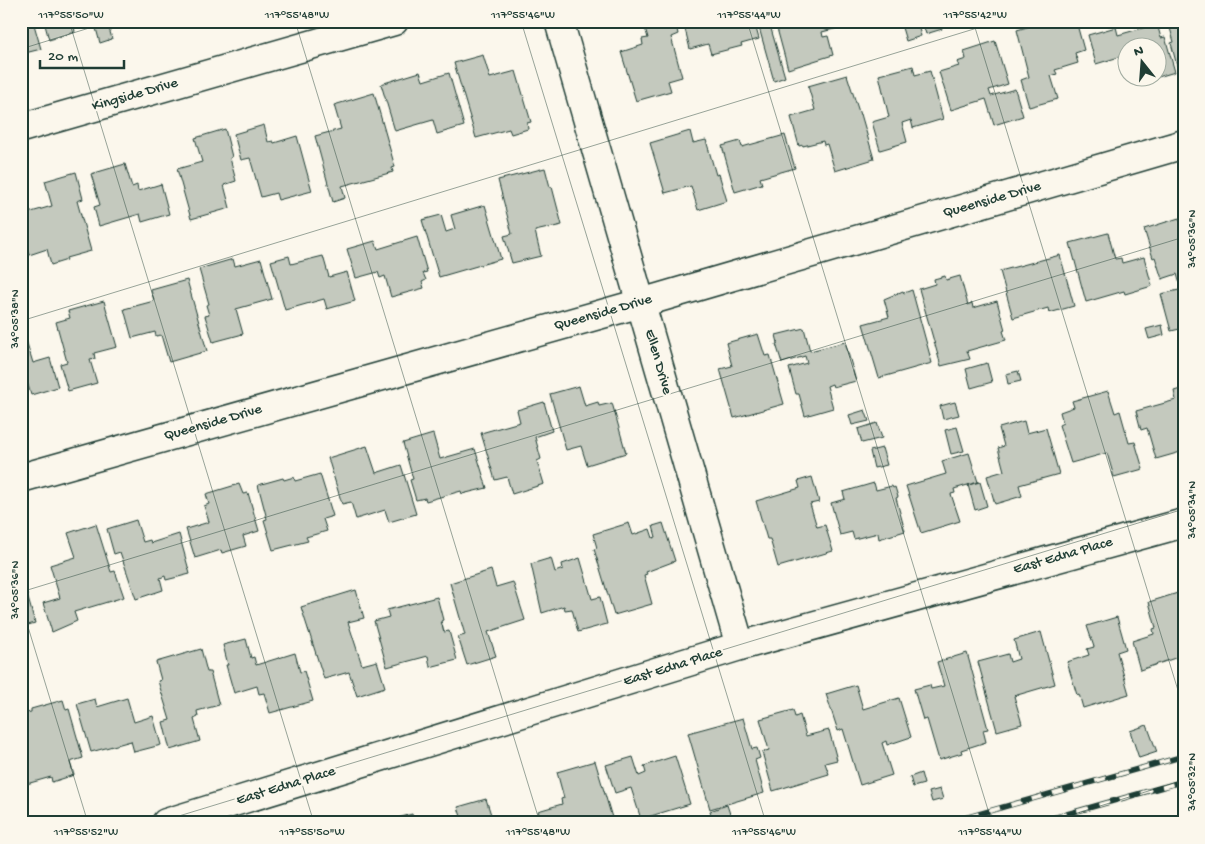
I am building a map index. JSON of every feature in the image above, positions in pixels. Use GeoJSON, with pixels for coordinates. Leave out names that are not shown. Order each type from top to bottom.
{"type":"FeatureCollection","features":[{"type":"Feature","properties":{"kind":"street","name":"Kingside Drive"},"geometry":{"type":"LineString","coordinates":[[21,128],[394,21]]}},
{"type":"Feature","properties":{"kind":"street","name":"Ellen Drive"},"geometry":{"type":"LineString","coordinates":[[559,21],[740,646]]}},
{"type":"Feature","properties":{"kind":"street","name":"Queenside Drive"},"geometry":{"type":"LineString","coordinates":[[21,478],[641,303],[1184,144]]}},
{"type":"Feature","properties":{"kind":"street","name":"East Edna Place"},"geometry":{"type":"LineString","coordinates":[[166,823],[740,646],[1184,523]]}},
{"type":"Feature","properties":{"kind":"building"},"geometry":{"type":"Polygon","coordinates":[[[21,21],[33,21],[41,49],[21,54],[21,21]]]}},
{"type":"Feature","properties":{"kind":"building"},"geometry":{"type":"Polygon","coordinates":[[[44,21],[90,21],[74,26],[75,32],[49,40],[44,21]]]}},
{"type":"Feature","properties":{"kind":"building"},"geometry":{"type":"Polygon","coordinates":[[[94,21],[107,21],[112,39],[100,43],[94,21]]]}},
{"type":"Feature","properties":{"kind":"building"},"geometry":{"type":"Polygon","coordinates":[[[643,21],[675,21],[678,34],[671,37],[682,77],[668,81],[671,91],[636,101],[621,52],[643,45],[642,39],[648,38],[643,21]]]}},
{"type":"Feature","properties":{"kind":"building"},"geometry":{"type":"Polygon","coordinates":[[[683,21],[754,21],[759,39],[741,44],[742,46],[711,54],[708,44],[690,49],[683,21]]]}},
{"type":"Feature","properties":{"kind":"building"},"geometry":{"type":"Polygon","coordinates":[[[775,21],[836,21],[838,28],[822,32],[823,37],[828,36],[833,55],[788,69],[775,21]]]}},
{"type":"Feature","properties":{"kind":"building"},"geometry":{"type":"Polygon","coordinates":[[[900,21],[917,21],[921,36],[906,41],[900,21]]]}},
{"type":"Feature","properties":{"kind":"building"},"geometry":{"type":"Polygon","coordinates":[[[922,21],[939,21],[942,29],[926,34],[922,21]]]}},
{"type":"Feature","properties":{"kind":"building"},"geometry":{"type":"Polygon","coordinates":[[[1047,21],[1076,21],[1084,50],[1075,53],[1078,63],[1055,70],[1057,74],[1051,76],[1058,99],[1029,107],[1021,80],[1029,77],[1017,30],[1047,21]]]}},
{"type":"Feature","properties":{"kind":"building"},"geometry":{"type":"Polygon","coordinates":[[[1168,21],[1184,21],[1184,69],[1178,70],[1171,43],[1174,42],[1168,21]]]}},
{"type":"Feature","properties":{"kind":"building"},"geometry":{"type":"Polygon","coordinates":[[[769,22],[785,77],[774,81],[758,24],[769,22]]]}},
{"type":"Feature","properties":{"kind":"building"},"geometry":{"type":"Polygon","coordinates":[[[1157,24],[1161,38],[1118,38],[1118,57],[1096,64],[1088,35],[1116,27],[1118,35],[1157,24]]]}},
{"type":"Feature","properties":{"kind":"building"},"geometry":{"type":"Polygon","coordinates":[[[995,41],[1008,84],[989,90],[991,96],[1015,89],[1023,116],[994,125],[986,99],[951,110],[939,72],[959,66],[957,62],[966,59],[964,51],[995,41]]]}},
{"type":"Feature","properties":{"kind":"building"},"geometry":{"type":"Polygon","coordinates":[[[1168,48],[1175,72],[1168,74],[1168,48]]]}},
{"type":"Feature","properties":{"kind":"building"},"geometry":{"type":"Polygon","coordinates":[[[483,55],[490,78],[516,71],[531,122],[527,123],[528,129],[511,134],[509,129],[476,138],[454,63],[483,55]]]}},
{"type":"Feature","properties":{"kind":"building"},"geometry":{"type":"Polygon","coordinates":[[[913,66],[915,75],[930,71],[943,119],[913,128],[911,120],[902,123],[907,142],[880,150],[872,122],[889,117],[879,75],[913,66]]]}},
{"type":"Feature","properties":{"kind":"building"},"geometry":{"type":"Polygon","coordinates":[[[420,72],[423,81],[449,73],[464,126],[437,134],[433,120],[395,131],[381,84],[420,72]]]}},
{"type":"Feature","properties":{"kind":"building"},"geometry":{"type":"Polygon","coordinates":[[[847,75],[874,159],[835,171],[827,144],[824,145],[823,141],[799,146],[791,117],[815,110],[808,86],[847,75]]]}},
{"type":"Feature","properties":{"kind":"building"},"geometry":{"type":"Polygon","coordinates":[[[374,93],[395,167],[392,168],[393,172],[342,186],[345,198],[333,202],[315,136],[341,129],[334,105],[374,93]]]}},
{"type":"Feature","properties":{"kind":"building"},"geometry":{"type":"Polygon","coordinates":[[[264,125],[268,142],[273,141],[274,143],[297,136],[312,191],[278,200],[276,193],[261,197],[250,158],[241,160],[234,134],[264,125]]]}},
{"type":"Feature","properties":{"kind":"building"},"geometry":{"type":"Polygon","coordinates":[[[225,129],[236,181],[224,185],[230,208],[191,219],[177,169],[202,162],[195,138],[225,129]]]}},
{"type":"Feature","properties":{"kind":"building"},"geometry":{"type":"Polygon","coordinates":[[[690,131],[693,143],[706,140],[716,175],[719,174],[727,201],[698,210],[691,186],[665,193],[650,143],[690,131]]]}},
{"type":"Feature","properties":{"kind":"building"},"geometry":{"type":"Polygon","coordinates":[[[785,135],[795,168],[760,178],[762,184],[735,192],[722,146],[740,141],[742,147],[785,135]]]}},
{"type":"Feature","properties":{"kind":"building"},"geometry":{"type":"Polygon","coordinates":[[[125,164],[132,187],[137,185],[138,191],[161,184],[169,214],[142,222],[140,214],[99,226],[94,207],[100,205],[91,174],[125,164]]]}},
{"type":"Feature","properties":{"kind":"building"},"geometry":{"type":"Polygon","coordinates":[[[545,168],[562,225],[535,231],[541,256],[512,263],[504,236],[512,234],[498,180],[545,168]]]}},
{"type":"Feature","properties":{"kind":"building"},"geometry":{"type":"Polygon","coordinates":[[[76,172],[83,199],[77,201],[91,251],[66,258],[67,260],[51,265],[47,249],[29,255],[21,229],[21,215],[52,206],[45,181],[76,172]]]}},
{"type":"Feature","properties":{"kind":"building"},"geometry":{"type":"Polygon","coordinates":[[[485,205],[501,259],[439,277],[422,220],[441,215],[446,232],[455,229],[451,215],[485,205]]]}},
{"type":"Feature","properties":{"kind":"building"},"geometry":{"type":"Polygon","coordinates":[[[1179,218],[1184,231],[1184,287],[1181,288],[1177,274],[1162,279],[1144,229],[1179,218]]]}},
{"type":"Feature","properties":{"kind":"building"},"geometry":{"type":"Polygon","coordinates":[[[1108,233],[1115,259],[1121,258],[1122,263],[1144,257],[1152,286],[1125,294],[1124,291],[1086,302],[1070,243],[1108,233]]]}},
{"type":"Feature","properties":{"kind":"building"},"geometry":{"type":"Polygon","coordinates":[[[417,237],[427,272],[423,273],[426,280],[422,282],[424,288],[391,297],[385,276],[380,278],[378,272],[356,278],[347,249],[375,241],[378,249],[417,237]]]}},
{"type":"Feature","properties":{"kind":"building"},"geometry":{"type":"Polygon","coordinates":[[[1060,255],[1074,306],[1049,313],[1048,308],[1013,318],[1000,271],[1060,255]]]}},
{"type":"Feature","properties":{"kind":"building"},"geometry":{"type":"Polygon","coordinates":[[[289,256],[291,264],[323,256],[329,277],[347,272],[355,301],[327,309],[324,299],[285,310],[271,261],[289,256]]]}},
{"type":"Feature","properties":{"kind":"building"},"geometry":{"type":"Polygon","coordinates":[[[233,259],[235,266],[261,259],[272,299],[236,309],[243,334],[213,342],[205,316],[209,315],[206,305],[209,304],[199,269],[233,259]]]}},
{"type":"Feature","properties":{"kind":"building"},"geometry":{"type":"Polygon","coordinates":[[[945,276],[946,280],[960,276],[968,305],[972,303],[973,308],[997,301],[1006,340],[967,351],[970,359],[941,366],[919,289],[935,284],[934,279],[945,276]]]}},
{"type":"Feature","properties":{"kind":"building"},"geometry":{"type":"Polygon","coordinates":[[[23,279],[28,294],[21,296],[21,280],[23,279]]]}},
{"type":"Feature","properties":{"kind":"building"},"geometry":{"type":"Polygon","coordinates":[[[187,280],[207,351],[169,362],[161,335],[156,336],[155,332],[132,338],[124,309],[154,301],[151,290],[187,280]]]}},
{"type":"Feature","properties":{"kind":"building"},"geometry":{"type":"Polygon","coordinates":[[[912,290],[932,363],[879,378],[863,324],[889,317],[884,299],[903,291],[904,293],[912,290]]]}},
{"type":"Feature","properties":{"kind":"building"},"geometry":{"type":"Polygon","coordinates":[[[1179,290],[1184,309],[1184,328],[1171,331],[1161,294],[1179,290]]]}},
{"type":"Feature","properties":{"kind":"building"},"geometry":{"type":"Polygon","coordinates":[[[104,301],[117,347],[94,353],[95,359],[90,360],[97,383],[68,391],[60,364],[67,362],[56,322],[70,318],[68,311],[104,301]]]}},
{"type":"Feature","properties":{"kind":"building"},"geometry":{"type":"Polygon","coordinates":[[[1162,325],[1164,335],[1149,339],[1146,329],[1162,325]]]}},
{"type":"Feature","properties":{"kind":"building"},"geometry":{"type":"Polygon","coordinates":[[[804,328],[810,351],[845,342],[856,381],[833,387],[832,384],[827,386],[833,408],[805,416],[799,394],[796,394],[789,368],[807,363],[805,356],[782,363],[776,344],[778,343],[776,335],[804,328]]]}},
{"type":"Feature","properties":{"kind":"building"},"geometry":{"type":"Polygon","coordinates":[[[22,334],[24,340],[26,340],[33,363],[50,358],[58,387],[31,395],[25,375],[21,376],[22,334]]]}},
{"type":"Feature","properties":{"kind":"building"},"geometry":{"type":"Polygon","coordinates":[[[758,334],[765,356],[770,355],[784,404],[734,418],[720,369],[732,366],[726,343],[758,334]]]}},
{"type":"Feature","properties":{"kind":"building"},"geometry":{"type":"Polygon","coordinates":[[[987,363],[992,382],[971,388],[966,369],[987,363]]]}},
{"type":"Feature","properties":{"kind":"building"},"geometry":{"type":"Polygon","coordinates":[[[1018,371],[1021,381],[1008,384],[1006,374],[1018,371]]]}},
{"type":"Feature","properties":{"kind":"building"},"geometry":{"type":"Polygon","coordinates":[[[579,386],[585,406],[598,402],[599,406],[612,403],[626,453],[587,465],[581,446],[566,450],[550,394],[579,386]]]}},
{"type":"Feature","properties":{"kind":"building"},"geometry":{"type":"Polygon","coordinates":[[[1184,388],[1184,420],[1181,421],[1184,430],[1184,451],[1156,459],[1147,428],[1141,430],[1136,411],[1176,400],[1174,391],[1184,388]]]}},
{"type":"Feature","properties":{"kind":"building"},"geometry":{"type":"Polygon","coordinates":[[[1108,391],[1115,413],[1120,411],[1129,443],[1135,442],[1143,469],[1114,477],[1107,453],[1071,463],[1059,425],[1063,423],[1060,412],[1074,407],[1072,401],[1108,391]]]}},
{"type":"Feature","properties":{"kind":"building"},"geometry":{"type":"Polygon","coordinates":[[[544,402],[552,431],[535,437],[541,459],[537,461],[544,484],[512,494],[507,477],[495,480],[481,433],[520,422],[517,410],[544,402]]]}},
{"type":"Feature","properties":{"kind":"building"},"geometry":{"type":"Polygon","coordinates":[[[955,402],[959,415],[943,419],[940,406],[955,402]]]}},
{"type":"Feature","properties":{"kind":"building"},"geometry":{"type":"Polygon","coordinates":[[[865,410],[869,421],[852,425],[849,415],[865,410]]]}},
{"type":"Feature","properties":{"kind":"building"},"geometry":{"type":"Polygon","coordinates":[[[1024,421],[1027,433],[1046,428],[1059,474],[1019,485],[1022,496],[995,504],[987,476],[1004,471],[998,448],[1004,446],[999,428],[1024,421]]]}},
{"type":"Feature","properties":{"kind":"building"},"geometry":{"type":"Polygon","coordinates":[[[877,423],[882,438],[862,443],[858,429],[877,423]]]}},
{"type":"Feature","properties":{"kind":"building"},"geometry":{"type":"Polygon","coordinates":[[[957,427],[964,451],[951,454],[945,430],[957,427]]]}},
{"type":"Feature","properties":{"kind":"building"},"geometry":{"type":"Polygon","coordinates":[[[433,434],[440,459],[475,449],[487,488],[462,494],[461,491],[426,501],[425,498],[416,500],[410,480],[413,479],[403,443],[433,434]]]}},
{"type":"Feature","properties":{"kind":"building"},"geometry":{"type":"Polygon","coordinates":[[[367,446],[376,473],[401,465],[416,514],[389,522],[385,510],[356,519],[351,502],[342,504],[328,458],[367,446]]]}},
{"type":"Feature","properties":{"kind":"building"},"geometry":{"type":"Polygon","coordinates":[[[882,448],[887,465],[874,468],[870,451],[882,448]]]}},
{"type":"Feature","properties":{"kind":"building"},"geometry":{"type":"Polygon","coordinates":[[[969,453],[978,482],[954,489],[955,493],[951,494],[960,521],[921,533],[906,486],[946,474],[942,461],[969,453]]]}},
{"type":"Feature","properties":{"kind":"building"},"geometry":{"type":"Polygon","coordinates":[[[320,474],[333,516],[323,519],[327,531],[306,537],[308,541],[273,550],[264,520],[267,519],[258,485],[283,478],[284,480],[294,477],[295,481],[320,474]]]}},
{"type":"Feature","properties":{"kind":"building"},"geometry":{"type":"Polygon","coordinates":[[[812,477],[819,502],[810,504],[817,527],[825,525],[833,551],[778,567],[770,539],[767,539],[756,501],[800,488],[798,481],[812,477]]]}},
{"type":"Feature","properties":{"kind":"building"},"geometry":{"type":"Polygon","coordinates":[[[980,482],[987,506],[975,510],[968,485],[980,482]]]}},
{"type":"Feature","properties":{"kind":"building"},"geometry":{"type":"Polygon","coordinates":[[[874,483],[876,490],[895,487],[905,531],[879,539],[878,533],[854,539],[852,532],[840,535],[831,503],[845,499],[843,492],[874,483]]]}},
{"type":"Feature","properties":{"kind":"building"},"geometry":{"type":"Polygon","coordinates":[[[239,484],[243,494],[248,493],[259,531],[243,536],[246,546],[222,553],[221,550],[195,558],[186,529],[209,522],[204,506],[209,504],[206,494],[239,484]]]}},
{"type":"Feature","properties":{"kind":"building"},"geometry":{"type":"Polygon","coordinates":[[[136,520],[143,542],[150,540],[151,543],[179,534],[190,574],[166,580],[165,576],[160,578],[163,590],[136,599],[120,552],[114,554],[107,529],[136,520]]]}},
{"type":"Feature","properties":{"kind":"building"},"geometry":{"type":"Polygon","coordinates":[[[629,523],[633,535],[650,529],[653,538],[656,537],[653,526],[663,523],[675,561],[646,572],[647,574],[644,575],[652,604],[614,615],[594,549],[597,548],[593,534],[629,523]]]}},
{"type":"Feature","properties":{"kind":"building"},"geometry":{"type":"Polygon","coordinates":[[[96,524],[111,572],[115,571],[124,597],[74,612],[77,621],[52,632],[43,603],[60,598],[50,565],[76,557],[68,533],[96,524]]]}},
{"type":"Feature","properties":{"kind":"building"},"geometry":{"type":"Polygon","coordinates":[[[551,558],[555,572],[563,569],[562,564],[580,558],[592,599],[600,597],[607,624],[578,632],[572,609],[565,610],[564,606],[542,613],[531,564],[551,558]]]}},
{"type":"Feature","properties":{"kind":"building"},"geometry":{"type":"Polygon","coordinates":[[[491,570],[496,587],[513,582],[525,620],[488,632],[496,656],[467,665],[458,637],[465,635],[450,583],[491,570]]]}},
{"type":"Feature","properties":{"kind":"building"},"geometry":{"type":"Polygon","coordinates":[[[21,573],[35,623],[21,627],[21,573]]]}},
{"type":"Feature","properties":{"kind":"building"},"geometry":{"type":"Polygon","coordinates":[[[356,590],[364,618],[348,622],[362,665],[377,661],[385,687],[357,696],[349,672],[324,679],[301,607],[356,590]]]}},
{"type":"Feature","properties":{"kind":"building"},"geometry":{"type":"Polygon","coordinates":[[[1184,591],[1184,655],[1140,670],[1132,641],[1154,634],[1153,629],[1156,628],[1149,602],[1184,591]]]}},
{"type":"Feature","properties":{"kind":"building"},"geometry":{"type":"Polygon","coordinates":[[[437,597],[444,632],[449,631],[457,660],[430,667],[428,656],[387,667],[374,621],[389,617],[387,610],[437,597]]]}},
{"type":"Feature","properties":{"kind":"building"},"geometry":{"type":"Polygon","coordinates":[[[1117,617],[1126,649],[1117,652],[1129,694],[1083,708],[1067,662],[1089,655],[1087,649],[1094,647],[1087,626],[1117,617]]]}},
{"type":"Feature","properties":{"kind":"building"},"geometry":{"type":"Polygon","coordinates":[[[1041,632],[1055,684],[1014,696],[1022,724],[997,731],[978,662],[1008,654],[1010,662],[1019,659],[1014,640],[1041,632]]]}},
{"type":"Feature","properties":{"kind":"building"},"geometry":{"type":"Polygon","coordinates":[[[246,639],[251,658],[254,657],[256,665],[295,653],[300,672],[304,671],[313,701],[270,713],[264,693],[259,694],[257,686],[234,693],[226,665],[228,665],[223,645],[246,639]]]}},
{"type":"Feature","properties":{"kind":"building"},"geometry":{"type":"Polygon","coordinates":[[[201,649],[207,672],[210,672],[219,705],[197,711],[198,717],[194,719],[200,741],[170,750],[163,722],[170,720],[158,681],[161,680],[156,662],[201,649]]]}},
{"type":"Feature","properties":{"kind":"building"},"geometry":{"type":"Polygon","coordinates":[[[967,653],[988,729],[983,730],[986,742],[961,750],[962,753],[939,760],[927,719],[923,720],[914,689],[930,685],[931,689],[944,686],[937,662],[967,653]]]}},
{"type":"Feature","properties":{"kind":"building"},"geometry":{"type":"Polygon","coordinates":[[[856,685],[863,709],[899,698],[911,737],[887,745],[886,741],[882,743],[892,775],[860,785],[843,729],[838,731],[826,694],[856,685]]]}},
{"type":"Feature","properties":{"kind":"building"},"geometry":{"type":"Polygon","coordinates":[[[127,698],[134,722],[153,716],[161,745],[134,752],[131,741],[91,752],[77,704],[95,699],[97,707],[127,698]]]}},
{"type":"Feature","properties":{"kind":"building"},"geometry":{"type":"Polygon","coordinates":[[[63,700],[66,710],[69,709],[83,758],[70,762],[74,775],[52,782],[51,777],[23,785],[21,714],[31,712],[31,709],[63,700]]]}},
{"type":"Feature","properties":{"kind":"building"},"geometry":{"type":"Polygon","coordinates":[[[793,710],[795,717],[800,715],[806,736],[829,730],[837,760],[825,763],[829,774],[773,791],[762,752],[769,750],[760,719],[793,710]]]}},
{"type":"Feature","properties":{"kind":"building"},"geometry":{"type":"Polygon","coordinates":[[[743,718],[752,749],[757,748],[760,758],[755,760],[764,793],[710,809],[688,733],[743,718]]]}},
{"type":"Feature","properties":{"kind":"building"},"geometry":{"type":"Polygon","coordinates":[[[1147,725],[1157,752],[1139,758],[1130,731],[1147,725]]]}},
{"type":"Feature","properties":{"kind":"building"},"geometry":{"type":"Polygon","coordinates":[[[675,756],[690,804],[641,819],[631,788],[615,793],[606,765],[633,757],[639,776],[646,773],[644,766],[675,756]]]}},
{"type":"Feature","properties":{"kind":"building"},"geometry":{"type":"Polygon","coordinates":[[[595,761],[613,821],[608,823],[542,823],[538,811],[562,804],[561,799],[564,798],[557,772],[595,761]]]}},
{"type":"Feature","properties":{"kind":"building"},"geometry":{"type":"Polygon","coordinates":[[[921,773],[924,784],[913,787],[910,777],[921,773]]]}},
{"type":"Feature","properties":{"kind":"building"},"geometry":{"type":"Polygon","coordinates":[[[940,789],[943,799],[932,802],[929,792],[940,789]]]}},
{"type":"Feature","properties":{"kind":"building"},"geometry":{"type":"Polygon","coordinates":[[[486,799],[493,821],[500,819],[501,823],[463,823],[458,807],[486,799]]]}},
{"type":"Feature","properties":{"kind":"building"},"geometry":{"type":"Polygon","coordinates":[[[727,805],[733,823],[714,823],[710,811],[727,805]]]}},
{"type":"Feature","properties":{"kind":"building"},"geometry":{"type":"Polygon","coordinates":[[[412,814],[414,823],[383,822],[412,814]]]}},
{"type":"Feature","properties":{"kind":"building"},"geometry":{"type":"Polygon","coordinates":[[[532,816],[534,823],[508,823],[532,816]]]}},
{"type":"Feature","properties":{"kind":"railway"},"geometry":{"type":"LineString","coordinates":[[947,823],[1184,756]]}},
{"type":"Feature","properties":{"kind":"railway"},"geometry":{"type":"LineString","coordinates":[[1035,823],[1184,781]]}}]}
